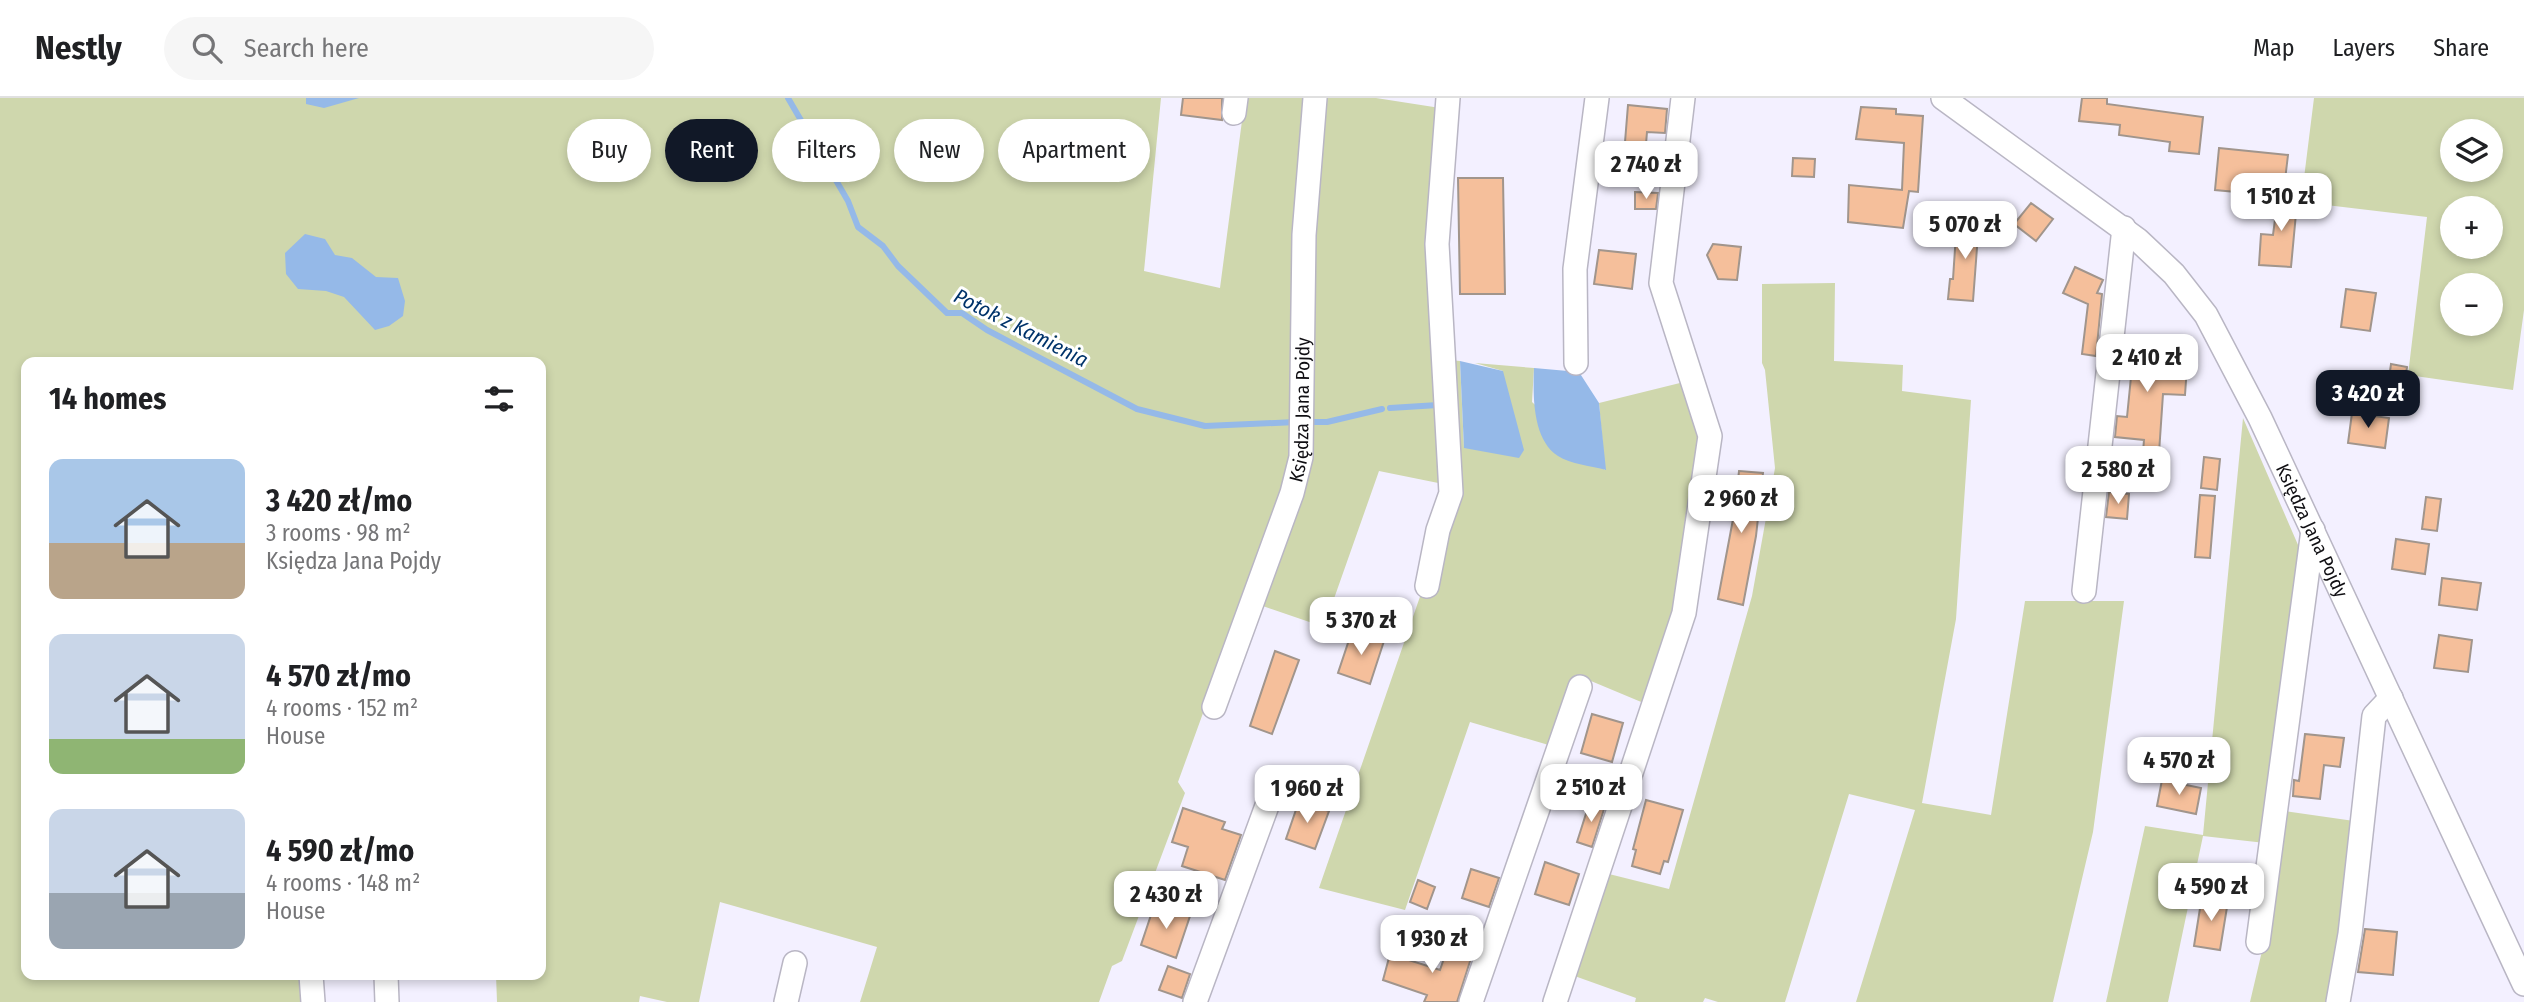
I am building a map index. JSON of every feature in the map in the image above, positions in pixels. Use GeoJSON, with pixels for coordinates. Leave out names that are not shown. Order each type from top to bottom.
{"type":"FeatureCollection","features":[{"type":"Feature","properties":{"kind":"street","name":"Księdza Jana Pojdy"},"geometry":{"type":"LineString","coordinates":[[1214,707],[1292,493],[1301,457],[1304,235],[1315,98]]}},
{"type":"Feature","properties":{"kind":"street"},"geometry":{"type":"LineString","coordinates":[[1427,586],[1438,530],[1451,493],[1437,244],[1448,98]]}},
{"type":"Feature","properties":{"kind":"street"},"geometry":{"type":"LineString","coordinates":[[1576,363],[1575,269],[1597,98]]}},
{"type":"Feature","properties":{"kind":"street"},"geometry":{"type":"LineString","coordinates":[[1555,1002],[1684,613],[1710,436],[1661,283],[1683,98]]}},
{"type":"Feature","properties":{"kind":"street","name":"Księdza Jana Pojdy"},"geometry":{"type":"LineString","coordinates":[[1942,98],[2124,228],[2162,261],[2206,315],[2235,365],[2524,984]]}},
{"type":"Feature","properties":{"kind":"street"},"geometry":{"type":"LineString","coordinates":[[2084,591],[2124,228]]}},
{"type":"Feature","properties":{"kind":"street"},"geometry":{"type":"LineString","coordinates":[[2258,942],[2313,530]]}},
{"type":"Feature","properties":{"kind":"street"},"geometry":{"type":"LineString","coordinates":[[1471,1002],[1580,687]]}},
{"type":"Feature","properties":{"kind":"street"},"geometry":{"type":"LineString","coordinates":[[2338,1002],[2350,934],[2374,716],[2391,698]]}},
{"type":"Feature","properties":{"kind":"street"},"geometry":{"type":"LineString","coordinates":[[1195,1002],[1268,803]]}},
{"type":"Feature","properties":{"kind":"street"},"geometry":{"type":"LineString","coordinates":[[786,1002],[794,963]]}},
{"type":"Feature","properties":{"kind":"street"},"geometry":{"type":"LineString","coordinates":[[311,980],[313,1002]]}},
{"type":"Feature","properties":{"kind":"street"},"geometry":{"type":"LineString","coordinates":[[386,980],[387,1002]]}},
{"type":"Feature","properties":{"kind":"green space"},"geometry":{"type":"Polygon","coordinates":[[[0,98],[1161,98],[1144,271],[1220,288],[1245,98],[1308,98],[1291,272],[1292,443],[1284,490],[1178,782],[1185,793],[1122,961],[1112,966],[1099,1002],[860,1002],[877,947],[720,902],[699,1002],[667,1002],[640,996],[639,1002],[497,1002],[496,980],[546,980],[546,357],[21,357],[21,980],[302,980],[302,1002],[0,1002],[0,98]]]}},
{"type":"Feature","properties":{"kind":"green space"},"geometry":{"type":"Polygon","coordinates":[[[1325,98],[1376,98],[1453,110],[1445,238],[1450,360],[1460,361],[1464,448],[1503,371],[1475,363],[1534,368],[1532,402],[1605,470],[1599,403],[1684,382],[1699,426],[1696,498],[1675,608],[1646,704],[1579,676],[1552,746],[1470,722],[1405,910],[1319,888],[1458,487],[1379,471],[1324,627],[1260,605],[1311,467],[1315,205],[1325,98]]]}},
{"type":"Feature","properties":{"kind":"green space"},"geometry":{"type":"Polygon","coordinates":[[[2314,98],[2524,98],[2524,310],[2513,390],[2408,375],[2427,217],[2301,202],[2314,98]]]}},
{"type":"Feature","properties":{"kind":"green space"},"geometry":{"type":"Polygon","coordinates":[[[1835,283],[1834,361],[1903,365],[1902,391],[1971,400],[1956,619],[1922,803],[1991,815],[2025,601],[2124,601],[2093,832],[2053,1002],[1856,1002],[1915,810],[1849,794],[1785,1002],[1718,1002],[1705,998],[1703,1002],[1635,1002],[1636,998],[1569,974],[1605,873],[1669,889],[1752,596],[1775,468],[1765,370],[1762,363],[1762,284],[1835,283]]]}},
{"type":"Feature","properties":{"kind":"green space"},"geometry":{"type":"Polygon","coordinates":[[[2243,418],[2305,561],[2265,843],[2203,836],[2168,1002],[2106,1002],[2145,826],[2203,835],[2243,418]]]}},
{"type":"Feature","properties":{"kind":"green space"},"geometry":{"type":"Polygon","coordinates":[[[2285,811],[2354,821],[2337,1002],[2250,1002],[2262,951],[2285,811]]]}},
{"type":"Feature","properties":{"kind":"water"},"geometry":{"type":"Polygon","coordinates":[[[306,98],[359,98],[324,108],[306,104],[306,98]]]}},
{"type":"Feature","properties":{"kind":"water"},"geometry":{"type":"Polygon","coordinates":[[[305,234],[325,239],[335,255],[352,258],[376,277],[398,278],[405,301],[403,316],[389,326],[375,330],[344,297],[326,291],[298,289],[286,274],[285,253],[305,234]]]}},
{"type":"Feature","properties":{"kind":"water"},"geometry":{"type":"Polygon","coordinates":[[[1460,361],[1503,371],[1524,450],[1519,458],[1464,448],[1460,361]]]}},
{"type":"Feature","properties":{"kind":"water"},"geometry":{"type":"Polygon","coordinates":[[[1534,368],[1579,372],[1599,403],[1606,470],[1569,461],[1549,448],[1543,439],[1536,416],[1534,368]]]}},
{"type":"Feature","properties":{"kind":"building"},"geometry":{"type":"Polygon","coordinates":[[[1183,98],[1222,98],[1222,120],[1181,115],[1183,98]]]}},
{"type":"Feature","properties":{"kind":"building"},"geometry":{"type":"Polygon","coordinates":[[[2082,98],[2107,98],[2107,104],[2203,117],[2199,154],[2169,151],[2170,142],[2119,135],[2120,125],[2079,121],[2082,98]]]}},
{"type":"Feature","properties":{"kind":"building"},"geometry":{"type":"Polygon","coordinates":[[[1628,105],[1667,109],[1665,133],[1647,132],[1646,144],[1625,142],[1628,105]]]}},
{"type":"Feature","properties":{"kind":"building"},"geometry":{"type":"Polygon","coordinates":[[[1861,107],[1896,109],[1896,114],[1923,116],[1918,192],[1909,191],[1903,228],[1848,222],[1849,185],[1902,190],[1904,143],[1856,139],[1861,107]]]}},
{"type":"Feature","properties":{"kind":"building"},"geometry":{"type":"Polygon","coordinates":[[[2219,148],[2288,155],[2285,180],[2248,175],[2247,193],[2215,190],[2219,148]]]}},
{"type":"Feature","properties":{"kind":"building"},"geometry":{"type":"Polygon","coordinates":[[[1793,158],[1815,159],[1814,177],[1792,176],[1793,158]]]}},
{"type":"Feature","properties":{"kind":"building"},"geometry":{"type":"Polygon","coordinates":[[[1458,178],[1503,178],[1505,294],[1460,294],[1458,178]]]}},
{"type":"Feature","properties":{"kind":"building"},"geometry":{"type":"Polygon","coordinates":[[[2279,189],[2298,192],[2291,267],[2259,265],[2261,234],[2273,235],[2279,189]]]}},
{"type":"Feature","properties":{"kind":"building"},"geometry":{"type":"Polygon","coordinates":[[[1635,192],[1658,193],[1656,209],[1635,209],[1635,192]]]}},
{"type":"Feature","properties":{"kind":"building"},"geometry":{"type":"Polygon","coordinates":[[[2031,203],[2053,219],[2036,241],[2014,224],[2031,203]]]}},
{"type":"Feature","properties":{"kind":"building"},"geometry":{"type":"Polygon","coordinates":[[[1957,219],[1979,221],[1973,301],[1948,299],[1950,279],[1953,279],[1957,219]]]}},
{"type":"Feature","properties":{"kind":"building"},"geometry":{"type":"Polygon","coordinates":[[[1713,244],[1741,247],[1737,280],[1718,279],[1707,255],[1713,244]]]}},
{"type":"Feature","properties":{"kind":"building"},"geometry":{"type":"Polygon","coordinates":[[[1599,250],[1636,254],[1632,289],[1594,284],[1599,250]]]}},
{"type":"Feature","properties":{"kind":"building"},"geometry":{"type":"Polygon","coordinates":[[[2075,267],[2103,280],[2097,293],[2102,294],[2096,356],[2082,354],[2088,304],[2063,293],[2075,267]]]}},
{"type":"Feature","properties":{"kind":"building"},"geometry":{"type":"Polygon","coordinates":[[[2346,289],[2376,293],[2370,331],[2341,327],[2346,289]]]}},
{"type":"Feature","properties":{"kind":"building"},"geometry":{"type":"Polygon","coordinates":[[[2126,335],[2147,336],[2145,363],[2187,366],[2185,395],[2163,394],[2159,453],[2143,452],[2144,440],[2115,437],[2117,416],[2127,417],[2131,377],[2122,377],[2126,335]]]}},
{"type":"Feature","properties":{"kind":"building"},"geometry":{"type":"Polygon","coordinates":[[[2391,364],[2407,367],[2403,396],[2387,393],[2391,364]]]}},
{"type":"Feature","properties":{"kind":"building"},"geometry":{"type":"Polygon","coordinates":[[[2352,413],[2389,418],[2385,448],[2348,443],[2352,413]]]}},
{"type":"Feature","properties":{"kind":"building"},"geometry":{"type":"Polygon","coordinates":[[[2204,457],[2220,459],[2217,490],[2201,488],[2204,457]]]}},
{"type":"Feature","properties":{"kind":"building"},"geometry":{"type":"Polygon","coordinates":[[[1739,471],[1763,473],[1756,536],[1743,605],[1718,599],[1734,514],[1723,512],[1725,488],[1737,489],[1739,471]]]}},
{"type":"Feature","properties":{"kind":"building"},"geometry":{"type":"Polygon","coordinates":[[[2109,492],[2129,494],[2127,519],[2106,517],[2109,492]]]}},
{"type":"Feature","properties":{"kind":"building"},"geometry":{"type":"Polygon","coordinates":[[[2200,495],[2215,496],[2210,558],[2195,557],[2200,495]]]}},
{"type":"Feature","properties":{"kind":"building"},"geometry":{"type":"Polygon","coordinates":[[[2426,497],[2441,499],[2437,531],[2422,529],[2426,497]]]}},
{"type":"Feature","properties":{"kind":"building"},"geometry":{"type":"Polygon","coordinates":[[[2396,539],[2429,544],[2425,574],[2392,569],[2396,539]]]}},
{"type":"Feature","properties":{"kind":"building"},"geometry":{"type":"Polygon","coordinates":[[[2442,578],[2481,583],[2477,610],[2439,605],[2442,578]]]}},
{"type":"Feature","properties":{"kind":"building"},"geometry":{"type":"Polygon","coordinates":[[[1352,631],[1384,641],[1370,684],[1338,673],[1352,631]]]}},
{"type":"Feature","properties":{"kind":"building"},"geometry":{"type":"Polygon","coordinates":[[[2439,635],[2472,640],[2468,672],[2434,668],[2439,635]]]}},
{"type":"Feature","properties":{"kind":"building"},"geometry":{"type":"Polygon","coordinates":[[[1275,651],[1299,660],[1272,734],[1250,726],[1275,651]]]}},
{"type":"Feature","properties":{"kind":"building"},"geometry":{"type":"Polygon","coordinates":[[[1592,714],[1623,723],[1612,762],[1581,753],[1592,714]]]}},
{"type":"Feature","properties":{"kind":"building"},"geometry":{"type":"Polygon","coordinates":[[[2305,734],[2344,738],[2340,767],[2324,765],[2320,799],[2293,796],[2294,780],[2299,781],[2305,734]]]}},
{"type":"Feature","properties":{"kind":"building"},"geometry":{"type":"Polygon","coordinates":[[[2162,780],[2201,788],[2196,814],[2157,806],[2162,780]]]}},
{"type":"Feature","properties":{"kind":"building"},"geometry":{"type":"Polygon","coordinates":[[[1646,800],[1683,810],[1668,862],[1664,861],[1660,874],[1632,866],[1636,850],[1633,849],[1646,800]]]}},
{"type":"Feature","properties":{"kind":"building"},"geometry":{"type":"Polygon","coordinates":[[[1299,801],[1329,811],[1315,849],[1286,839],[1299,801]]]}},
{"type":"Feature","properties":{"kind":"building"},"geometry":{"type":"Polygon","coordinates":[[[1590,801],[1605,806],[1592,847],[1577,842],[1590,801]]]}},
{"type":"Feature","properties":{"kind":"building"},"geometry":{"type":"Polygon","coordinates":[[[1183,808],[1225,822],[1222,829],[1241,835],[1225,880],[1182,866],[1188,847],[1172,842],[1183,808]]]}},
{"type":"Feature","properties":{"kind":"building"},"geometry":{"type":"Polygon","coordinates":[[[1545,862],[1579,874],[1569,905],[1535,894],[1545,862]]]}},
{"type":"Feature","properties":{"kind":"building"},"geometry":{"type":"Polygon","coordinates":[[[1471,869],[1499,878],[1489,907],[1462,898],[1471,869]]]}},
{"type":"Feature","properties":{"kind":"building"},"geometry":{"type":"Polygon","coordinates":[[[1418,880],[1435,887],[1427,909],[1410,902],[1418,880]]]}},
{"type":"Feature","properties":{"kind":"building"},"geometry":{"type":"Polygon","coordinates":[[[2202,896],[2228,901],[2220,950],[2194,946],[2202,896]]]}},
{"type":"Feature","properties":{"kind":"building"},"geometry":{"type":"Polygon","coordinates":[[[1155,903],[1190,916],[1176,958],[1141,945],[1155,903]]]}},
{"type":"Feature","properties":{"kind":"building"},"geometry":{"type":"Polygon","coordinates":[[[2365,929],[2397,932],[2393,975],[2358,972],[2365,929]]]}},
{"type":"Feature","properties":{"kind":"building"},"geometry":{"type":"Polygon","coordinates":[[[1449,944],[1473,952],[1457,1002],[1424,1002],[1427,995],[1383,980],[1390,954],[1440,970],[1449,944]]]}},
{"type":"Feature","properties":{"kind":"building"},"geometry":{"type":"Polygon","coordinates":[[[1168,966],[1190,974],[1182,998],[1159,990],[1168,966]]]}},
{"type":"Feature","properties":{"kind":"waterway","name":"Potok z Kamienia"},"geometry":{"type":"LineString","coordinates":[[788,98],[848,201],[858,227],[883,246],[898,266],[947,313],[962,313],[987,330],[1137,409],[1205,426],[1296,422]]}},
{"type":"Feature","properties":{"kind":"waterway","name":"Potok z Kamienia"},"geometry":{"type":"LineString","coordinates":[[1390,408],[1438,405]]}},
{"type":"Feature","properties":{"kind":"waterway","name":"Potok z Kamienia"},"geometry":{"type":"LineString","coordinates":[[1308,422],[1327,422],[1382,409]]}}]}
